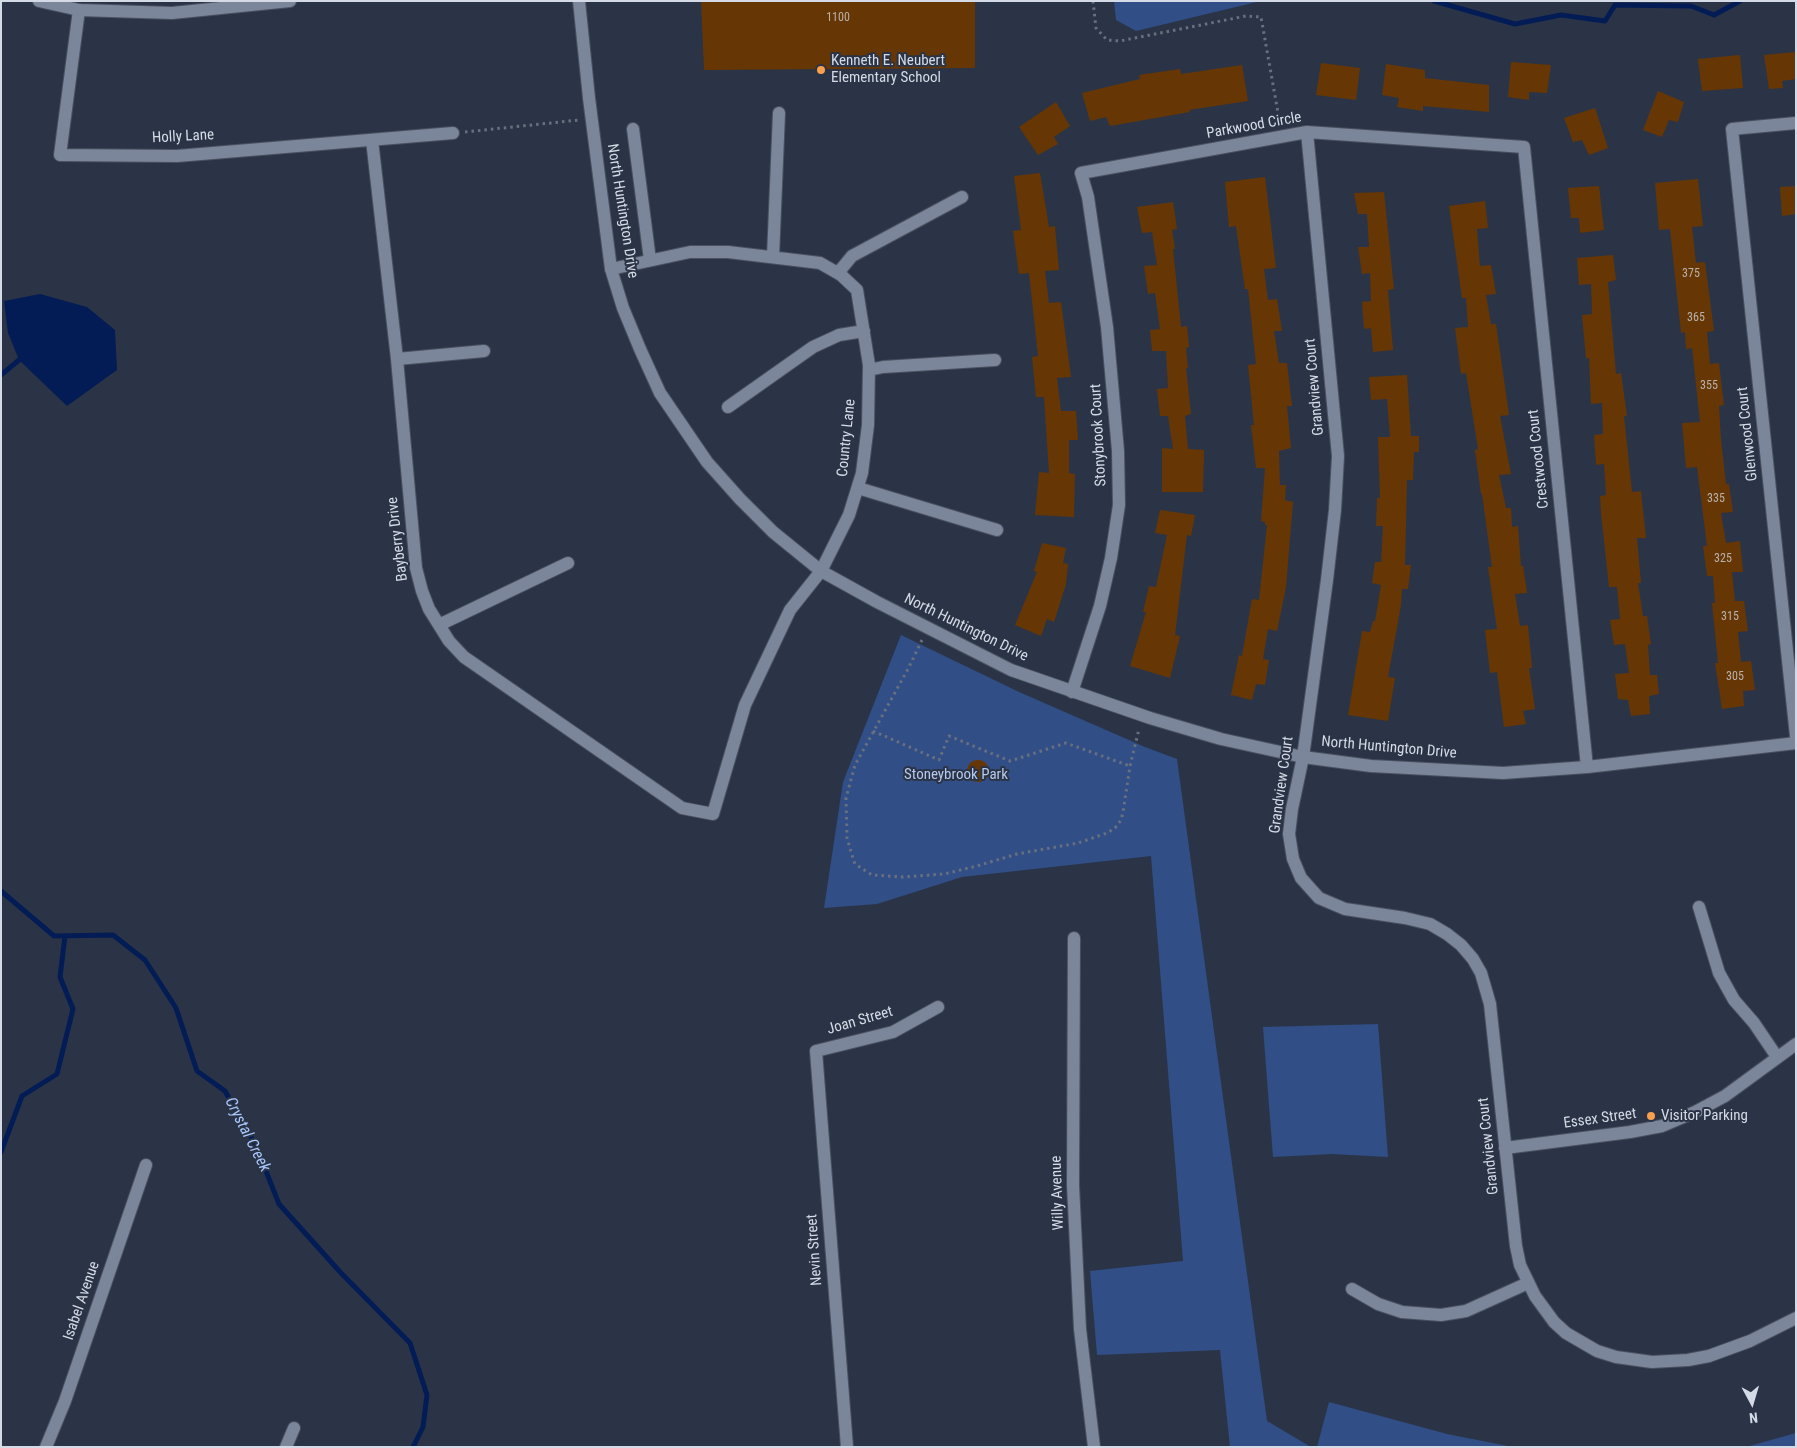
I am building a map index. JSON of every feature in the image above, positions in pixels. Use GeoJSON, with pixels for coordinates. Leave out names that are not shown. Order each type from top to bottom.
{"type":"FeatureCollection","features":[{"type":"Feature","properties":{"kind":"street"},"geometry":{"type":"LineString","coordinates":[[38,1],[79,10],[172,13],[221,5],[290,1]]}},
{"type":"Feature","properties":{"kind":"street","name":"North Huntington Drive"},"geometry":{"type":"LineString","coordinates":[[579,1],[611,269],[627,316],[660,393],[707,462],[773,532],[821,571],[927,628],[1011,670],[1072,692],[1221,739],[1303,757],[1371,766],[1503,773],[1586,767],[1796,743]]}},
{"type":"Feature","properties":{"kind":"street","name":"Holly Lane"},"geometry":{"type":"LineString","coordinates":[[79,10],[60,155],[177,156],[452,133]]}},
{"type":"Feature","properties":{"kind":"street"},"geometry":{"type":"LineString","coordinates":[[772,257],[779,112]]}},
{"type":"Feature","properties":{"kind":"street","name":"Glenwood Court"},"geometry":{"type":"LineString","coordinates":[[1796,123],[1732,129],[1796,736]]}},
{"type":"Feature","properties":{"kind":"street"},"geometry":{"type":"LineString","coordinates":[[633,129],[650,260]]}},
{"type":"Feature","properties":{"kind":"street","name":"Parkwood Circle"},"geometry":{"type":"LineString","coordinates":[[1081,173],[1307,132],[1524,148]]}},
{"type":"Feature","properties":{"kind":"street","name":"Grandview Court"},"geometry":{"type":"LineString","coordinates":[[1307,132],[1338,456],[1333,528],[1303,757],[1292,808],[1289,834],[1293,859],[1301,878],[1319,898],[1345,909],[1405,918],[1430,924],[1461,945],[1473,959],[1481,973],[1490,1004],[1516,1246],[1520,1265],[1528,1283],[1544,1309],[1566,1333],[1597,1351],[1616,1357],[1661,1362],[1709,1356],[1750,1341],[1796,1318]]}},
{"type":"Feature","properties":{"kind":"street","name":"Bayberry Drive"},"geometry":{"type":"LineString","coordinates":[[372,140],[397,359],[416,568],[429,609],[449,641],[464,657],[682,808],[713,814]]}},
{"type":"Feature","properties":{"kind":"street","name":"Crestwood Court"},"geometry":{"type":"LineString","coordinates":[[1524,148],[1586,767]]}},
{"type":"Feature","properties":{"kind":"street","name":"Stonybrook Court"},"geometry":{"type":"LineString","coordinates":[[1072,692],[1100,606],[1119,505],[1118,450],[1108,334],[1088,198],[1081,173]]}},
{"type":"Feature","properties":{"kind":"street"},"geometry":{"type":"LineString","coordinates":[[838,274],[852,256],[962,197]]}},
{"type":"Feature","properties":{"kind":"street","name":"Country Lane"},"geometry":{"type":"LineString","coordinates":[[611,269],[690,252],[728,252],[820,262],[838,274],[856,290],[864,331],[869,370],[868,425],[862,473],[858,488],[849,515],[821,571],[790,610],[753,687],[745,705],[713,814]]}},
{"type":"Feature","properties":{"kind":"street"},"geometry":{"type":"LineString","coordinates":[[728,406],[813,347],[839,335],[864,331]]}},
{"type":"Feature","properties":{"kind":"street"},"geometry":{"type":"LineString","coordinates":[[397,359],[484,351]]}},
{"type":"Feature","properties":{"kind":"street"},"geometry":{"type":"LineString","coordinates":[[869,370],[883,367],[995,360]]}},
{"type":"Feature","properties":{"kind":"street"},"geometry":{"type":"LineString","coordinates":[[858,488],[997,530]]}},
{"type":"Feature","properties":{"kind":"street"},"geometry":{"type":"LineString","coordinates":[[439,625],[568,563]]}},
{"type":"Feature","properties":{"kind":"street"},"geometry":{"type":"LineString","coordinates":[[1699,907],[1719,974],[1734,1000],[1754,1023],[1778,1057]]}},
{"type":"Feature","properties":{"kind":"street","name":"Willy Avenue"},"geometry":{"type":"LineString","coordinates":[[1074,938],[1073,1185],[1080,1329],[1094,1447]]}},
{"type":"Feature","properties":{"kind":"street","name":"Joan Street"},"geometry":{"type":"LineString","coordinates":[[816,1051],[893,1032],[938,1007]]}},
{"type":"Feature","properties":{"kind":"street","name":"Essex Street"},"geometry":{"type":"LineString","coordinates":[[1505,1148],[1630,1132],[1662,1126],[1696,1112],[1725,1096],[1796,1044]]}},
{"type":"Feature","properties":{"kind":"street","name":"Nevin Street"},"geometry":{"type":"LineString","coordinates":[[816,1051],[847,1447]]}},
{"type":"Feature","properties":{"kind":"street","name":"Isabel Avenue"},"geometry":{"type":"LineString","coordinates":[[46,1447],[65,1401],[146,1165]]}},
{"type":"Feature","properties":{"kind":"street"},"geometry":{"type":"LineString","coordinates":[[1352,1289],[1378,1304],[1402,1312],[1441,1315],[1466,1312],[1528,1283]]}},
{"type":"Feature","properties":{"kind":"street"},"geometry":{"type":"LineString","coordinates":[[286,1447],[294,1428]]}},
{"type":"Feature","properties":{"kind":"path"},"geometry":{"type":"LineString","coordinates":[[1093,1],[1096,28],[1107,40],[1120,41],[1246,16],[1261,17],[1282,137]]}},
{"type":"Feature","properties":{"kind":"path"},"geometry":{"type":"LineString","coordinates":[[452,133],[592,119]]}},
{"type":"Feature","properties":{"kind":"path"},"geometry":{"type":"LineString","coordinates":[[927,628],[908,668],[855,765],[846,798],[847,838],[855,864],[872,875],[902,877],[944,874],[1017,854],[1078,843],[1107,833],[1115,828],[1121,820],[1130,766],[1142,715]]}},
{"type":"Feature","properties":{"kind":"path"},"geometry":{"type":"LineString","coordinates":[[873,731],[938,760],[949,736],[1010,761],[1066,743],[1130,766]]}},
{"type":"Feature","properties":{"kind":"green space"},"geometry":{"type":"Polygon","coordinates":[[[1114,1],[1261,1],[1136,31],[1116,20],[1114,1]]]}},
{"type":"Feature","properties":{"kind":"green space","name":"Stoneybrook Park"},"geometry":{"type":"Polygon","coordinates":[[[901,635],[1019,692],[1177,759],[1267,1421],[1311,1447],[1230,1447],[1220,1350],[1097,1355],[1090,1271],[1183,1261],[1151,856],[962,877],[877,904],[824,908],[843,782],[901,635]]]}},
{"type":"Feature","properties":{"kind":"green space"},"geometry":{"type":"Polygon","coordinates":[[[1378,1024],[1388,1157],[1332,1154],[1273,1157],[1263,1027],[1378,1024]]]}},
{"type":"Feature","properties":{"kind":"green space"},"geometry":{"type":"Polygon","coordinates":[[[1329,1402],[1447,1434],[1513,1447],[1317,1447],[1329,1402]]]}},
{"type":"Feature","properties":{"kind":"green space"},"geometry":{"type":"Polygon","coordinates":[[[1796,1433],[1796,1447],[1746,1447],[1796,1433]]]}},
{"type":"Feature","properties":{"kind":"shaded area"},"geometry":{"type":"Polygon","coordinates":[[[40,294],[87,307],[115,330],[117,370],[67,406],[19,360],[8,333],[4,301],[40,294]]]}},
{"type":"Feature","properties":{"kind":"building"},"geometry":{"type":"Polygon","coordinates":[[[701,1],[975,1],[975,68],[704,70],[701,1]]]}},
{"type":"Feature","properties":{"kind":"building"},"geometry":{"type":"Polygon","coordinates":[[[1796,52],[1796,79],[1782,81],[1783,88],[1769,89],[1764,55],[1796,52]]]}},
{"type":"Feature","properties":{"kind":"building"},"geometry":{"type":"Polygon","coordinates":[[[1740,55],[1743,88],[1702,91],[1698,59],[1740,55]]]}},
{"type":"Feature","properties":{"kind":"building"},"geometry":{"type":"Polygon","coordinates":[[[1511,62],[1551,65],[1547,93],[1529,92],[1529,100],[1508,97],[1511,62]]]}},
{"type":"Feature","properties":{"kind":"building"},"geometry":{"type":"Polygon","coordinates":[[[1321,63],[1360,68],[1356,100],[1316,95],[1321,63]]]}},
{"type":"Feature","properties":{"kind":"building"},"geometry":{"type":"Polygon","coordinates":[[[1386,64],[1425,70],[1425,78],[1489,85],[1489,112],[1423,106],[1423,111],[1397,107],[1399,98],[1382,95],[1386,64]]]}},
{"type":"Feature","properties":{"kind":"building"},"geometry":{"type":"Polygon","coordinates":[[[1242,65],[1248,101],[1189,110],[1190,112],[1110,126],[1106,117],[1090,121],[1082,93],[1140,79],[1139,75],[1180,69],[1181,74],[1242,65]]]}},
{"type":"Feature","properties":{"kind":"building"},"geometry":{"type":"Polygon","coordinates":[[[1658,91],[1684,102],[1678,122],[1669,120],[1662,137],[1643,130],[1658,91]]]}},
{"type":"Feature","properties":{"kind":"building"},"geometry":{"type":"Polygon","coordinates":[[[1056,102],[1070,126],[1054,137],[1058,144],[1038,155],[1019,127],[1056,102]]]}},
{"type":"Feature","properties":{"kind":"building"},"geometry":{"type":"Polygon","coordinates":[[[1595,108],[1608,148],[1589,155],[1582,140],[1573,142],[1564,118],[1595,108]]]}},
{"type":"Feature","properties":{"kind":"building"},"geometry":{"type":"Polygon","coordinates":[[[1040,173],[1049,227],[1055,226],[1059,270],[1045,271],[1049,303],[1061,302],[1071,377],[1057,378],[1061,411],[1076,411],[1078,440],[1069,440],[1069,473],[1075,474],[1074,517],[1035,515],[1039,472],[1049,473],[1044,397],[1036,397],[1032,357],[1038,356],[1029,273],[1019,274],[1013,231],[1021,230],[1014,176],[1040,173]]]}},
{"type":"Feature","properties":{"kind":"building"},"geometry":{"type":"Polygon","coordinates":[[[1265,177],[1276,268],[1264,269],[1268,300],[1277,299],[1282,331],[1274,331],[1279,363],[1287,363],[1292,406],[1287,406],[1291,448],[1279,451],[1280,485],[1286,485],[1285,500],[1293,502],[1286,587],[1277,631],[1268,629],[1263,659],[1269,660],[1265,685],[1256,684],[1252,700],[1231,695],[1239,655],[1242,656],[1252,599],[1259,600],[1267,525],[1261,521],[1265,468],[1256,468],[1251,425],[1254,425],[1248,365],[1256,364],[1248,289],[1245,289],[1236,226],[1229,227],[1225,182],[1265,177]]]}},
{"type":"Feature","properties":{"kind":"building"},"geometry":{"type":"Polygon","coordinates":[[[1698,179],[1703,226],[1692,227],[1696,263],[1705,262],[1714,331],[1707,332],[1710,364],[1719,363],[1724,405],[1719,406],[1721,440],[1726,484],[1729,484],[1733,512],[1721,513],[1726,543],[1740,541],[1743,572],[1732,572],[1735,601],[1744,601],[1748,631],[1738,632],[1741,662],[1751,661],[1755,690],[1743,691],[1744,706],[1722,709],[1715,663],[1718,663],[1712,603],[1715,603],[1713,576],[1707,576],[1703,546],[1707,546],[1697,467],[1686,468],[1682,423],[1700,422],[1692,348],[1686,349],[1685,332],[1681,333],[1670,229],[1659,230],[1655,183],[1698,179]]]}},
{"type":"Feature","properties":{"kind":"building"},"geometry":{"type":"Polygon","coordinates":[[[1599,186],[1604,230],[1580,233],[1579,218],[1571,218],[1568,188],[1599,186]]]}},
{"type":"Feature","properties":{"kind":"building"},"geometry":{"type":"Polygon","coordinates":[[[1796,186],[1796,214],[1782,216],[1780,187],[1796,186]]]}},
{"type":"Feature","properties":{"kind":"building"},"geometry":{"type":"Polygon","coordinates":[[[1384,192],[1394,289],[1388,290],[1393,350],[1373,352],[1371,328],[1364,329],[1362,302],[1371,301],[1370,273],[1362,274],[1358,247],[1369,247],[1367,214],[1358,214],[1354,193],[1384,192]]]}},
{"type":"Feature","properties":{"kind":"building"},"geometry":{"type":"Polygon","coordinates":[[[1485,201],[1488,228],[1477,229],[1480,266],[1491,265],[1496,294],[1486,295],[1491,324],[1496,324],[1509,415],[1500,416],[1511,474],[1499,475],[1506,508],[1511,508],[1512,527],[1518,526],[1521,566],[1523,566],[1527,593],[1515,594],[1520,626],[1528,625],[1532,668],[1529,668],[1535,709],[1523,711],[1526,724],[1504,727],[1497,672],[1490,673],[1485,630],[1497,629],[1488,567],[1492,567],[1475,450],[1478,449],[1466,373],[1461,374],[1455,328],[1468,327],[1466,298],[1462,298],[1449,206],[1485,201]]]}},
{"type":"Feature","properties":{"kind":"building"},"geometry":{"type":"Polygon","coordinates":[[[1173,202],[1177,229],[1172,230],[1175,249],[1173,249],[1181,327],[1187,326],[1189,347],[1186,348],[1188,368],[1186,368],[1191,414],[1185,416],[1188,449],[1204,450],[1203,492],[1162,492],[1162,448],[1173,449],[1168,416],[1160,416],[1157,389],[1168,388],[1166,351],[1152,351],[1150,330],[1160,329],[1155,293],[1148,294],[1144,266],[1157,265],[1152,232],[1142,233],[1137,207],[1173,202]]]}},
{"type":"Feature","properties":{"kind":"building"},"geometry":{"type":"Polygon","coordinates":[[[1613,255],[1616,280],[1608,282],[1616,374],[1621,373],[1627,416],[1624,416],[1632,492],[1641,491],[1646,538],[1637,538],[1641,583],[1638,583],[1643,616],[1647,616],[1651,644],[1648,645],[1650,675],[1657,675],[1659,694],[1649,696],[1650,714],[1631,716],[1628,700],[1618,699],[1615,674],[1629,673],[1625,644],[1614,645],[1610,620],[1620,619],[1617,587],[1609,587],[1601,513],[1600,496],[1606,495],[1604,464],[1596,465],[1594,435],[1603,434],[1602,403],[1591,404],[1589,358],[1586,358],[1582,315],[1592,314],[1591,284],[1579,285],[1577,258],[1613,255]]]}},
{"type":"Feature","properties":{"kind":"building"},"geometry":{"type":"Polygon","coordinates":[[[1407,375],[1411,436],[1419,436],[1419,452],[1414,452],[1413,480],[1407,480],[1405,565],[1411,565],[1408,589],[1402,589],[1401,605],[1388,677],[1395,678],[1388,721],[1348,715],[1362,631],[1370,632],[1373,621],[1375,621],[1381,585],[1372,583],[1375,562],[1381,562],[1383,526],[1376,526],[1377,498],[1380,498],[1378,437],[1390,437],[1387,399],[1371,400],[1369,377],[1407,375]]]}},
{"type":"Feature","properties":{"kind":"building"},"geometry":{"type":"Polygon","coordinates":[[[1160,510],[1195,515],[1191,536],[1187,535],[1175,635],[1180,636],[1170,678],[1130,666],[1146,612],[1143,612],[1149,586],[1156,587],[1167,535],[1155,533],[1160,510]]]}},
{"type":"Feature","properties":{"kind":"building"},"geometry":{"type":"Polygon","coordinates":[[[1042,543],[1066,548],[1063,563],[1068,564],[1066,584],[1054,622],[1047,619],[1041,636],[1015,625],[1037,572],[1034,571],[1042,543]]]}},
{"type":"Feature","properties":{"kind":"building"},"geometry":{"type":"Polygon","coordinates":[[[978,760],[986,763],[989,771],[986,779],[978,782],[970,779],[967,771],[970,763],[978,760]]]}},
{"type":"Feature","properties":{"kind":"waterway"},"geometry":{"type":"LineString","coordinates":[[1434,1],[1515,24],[1561,15],[1605,21],[1615,5],[1691,6],[1714,15],[1740,1]]}},
{"type":"Feature","properties":{"kind":"waterway"},"geometry":{"type":"LineString","coordinates":[[1,375],[19,360]]}},
{"type":"Feature","properties":{"kind":"waterway","name":"Crystal Creek"},"geometry":{"type":"LineString","coordinates":[[1,891],[54,936],[113,935],[145,960],[176,1008],[197,1071],[225,1091],[256,1146],[279,1204],[341,1273],[410,1343],[427,1395],[423,1427],[413,1447]]}},
{"type":"Feature","properties":{"kind":"waterway"},"geometry":{"type":"LineString","coordinates":[[1,1152],[22,1096],[57,1074],[73,1009],[60,977],[65,936]]}},
{"type":"Feature","properties":{"kind":"place","name":"Kenneth E. Neubert Elementary School"},"geometry":{"type":"Point","coordinates":[821,70]}},
{"type":"Feature","properties":{"kind":"place","name":"Visitor Parking"},"geometry":{"type":"Point","coordinates":[1651,1116]}}]}
